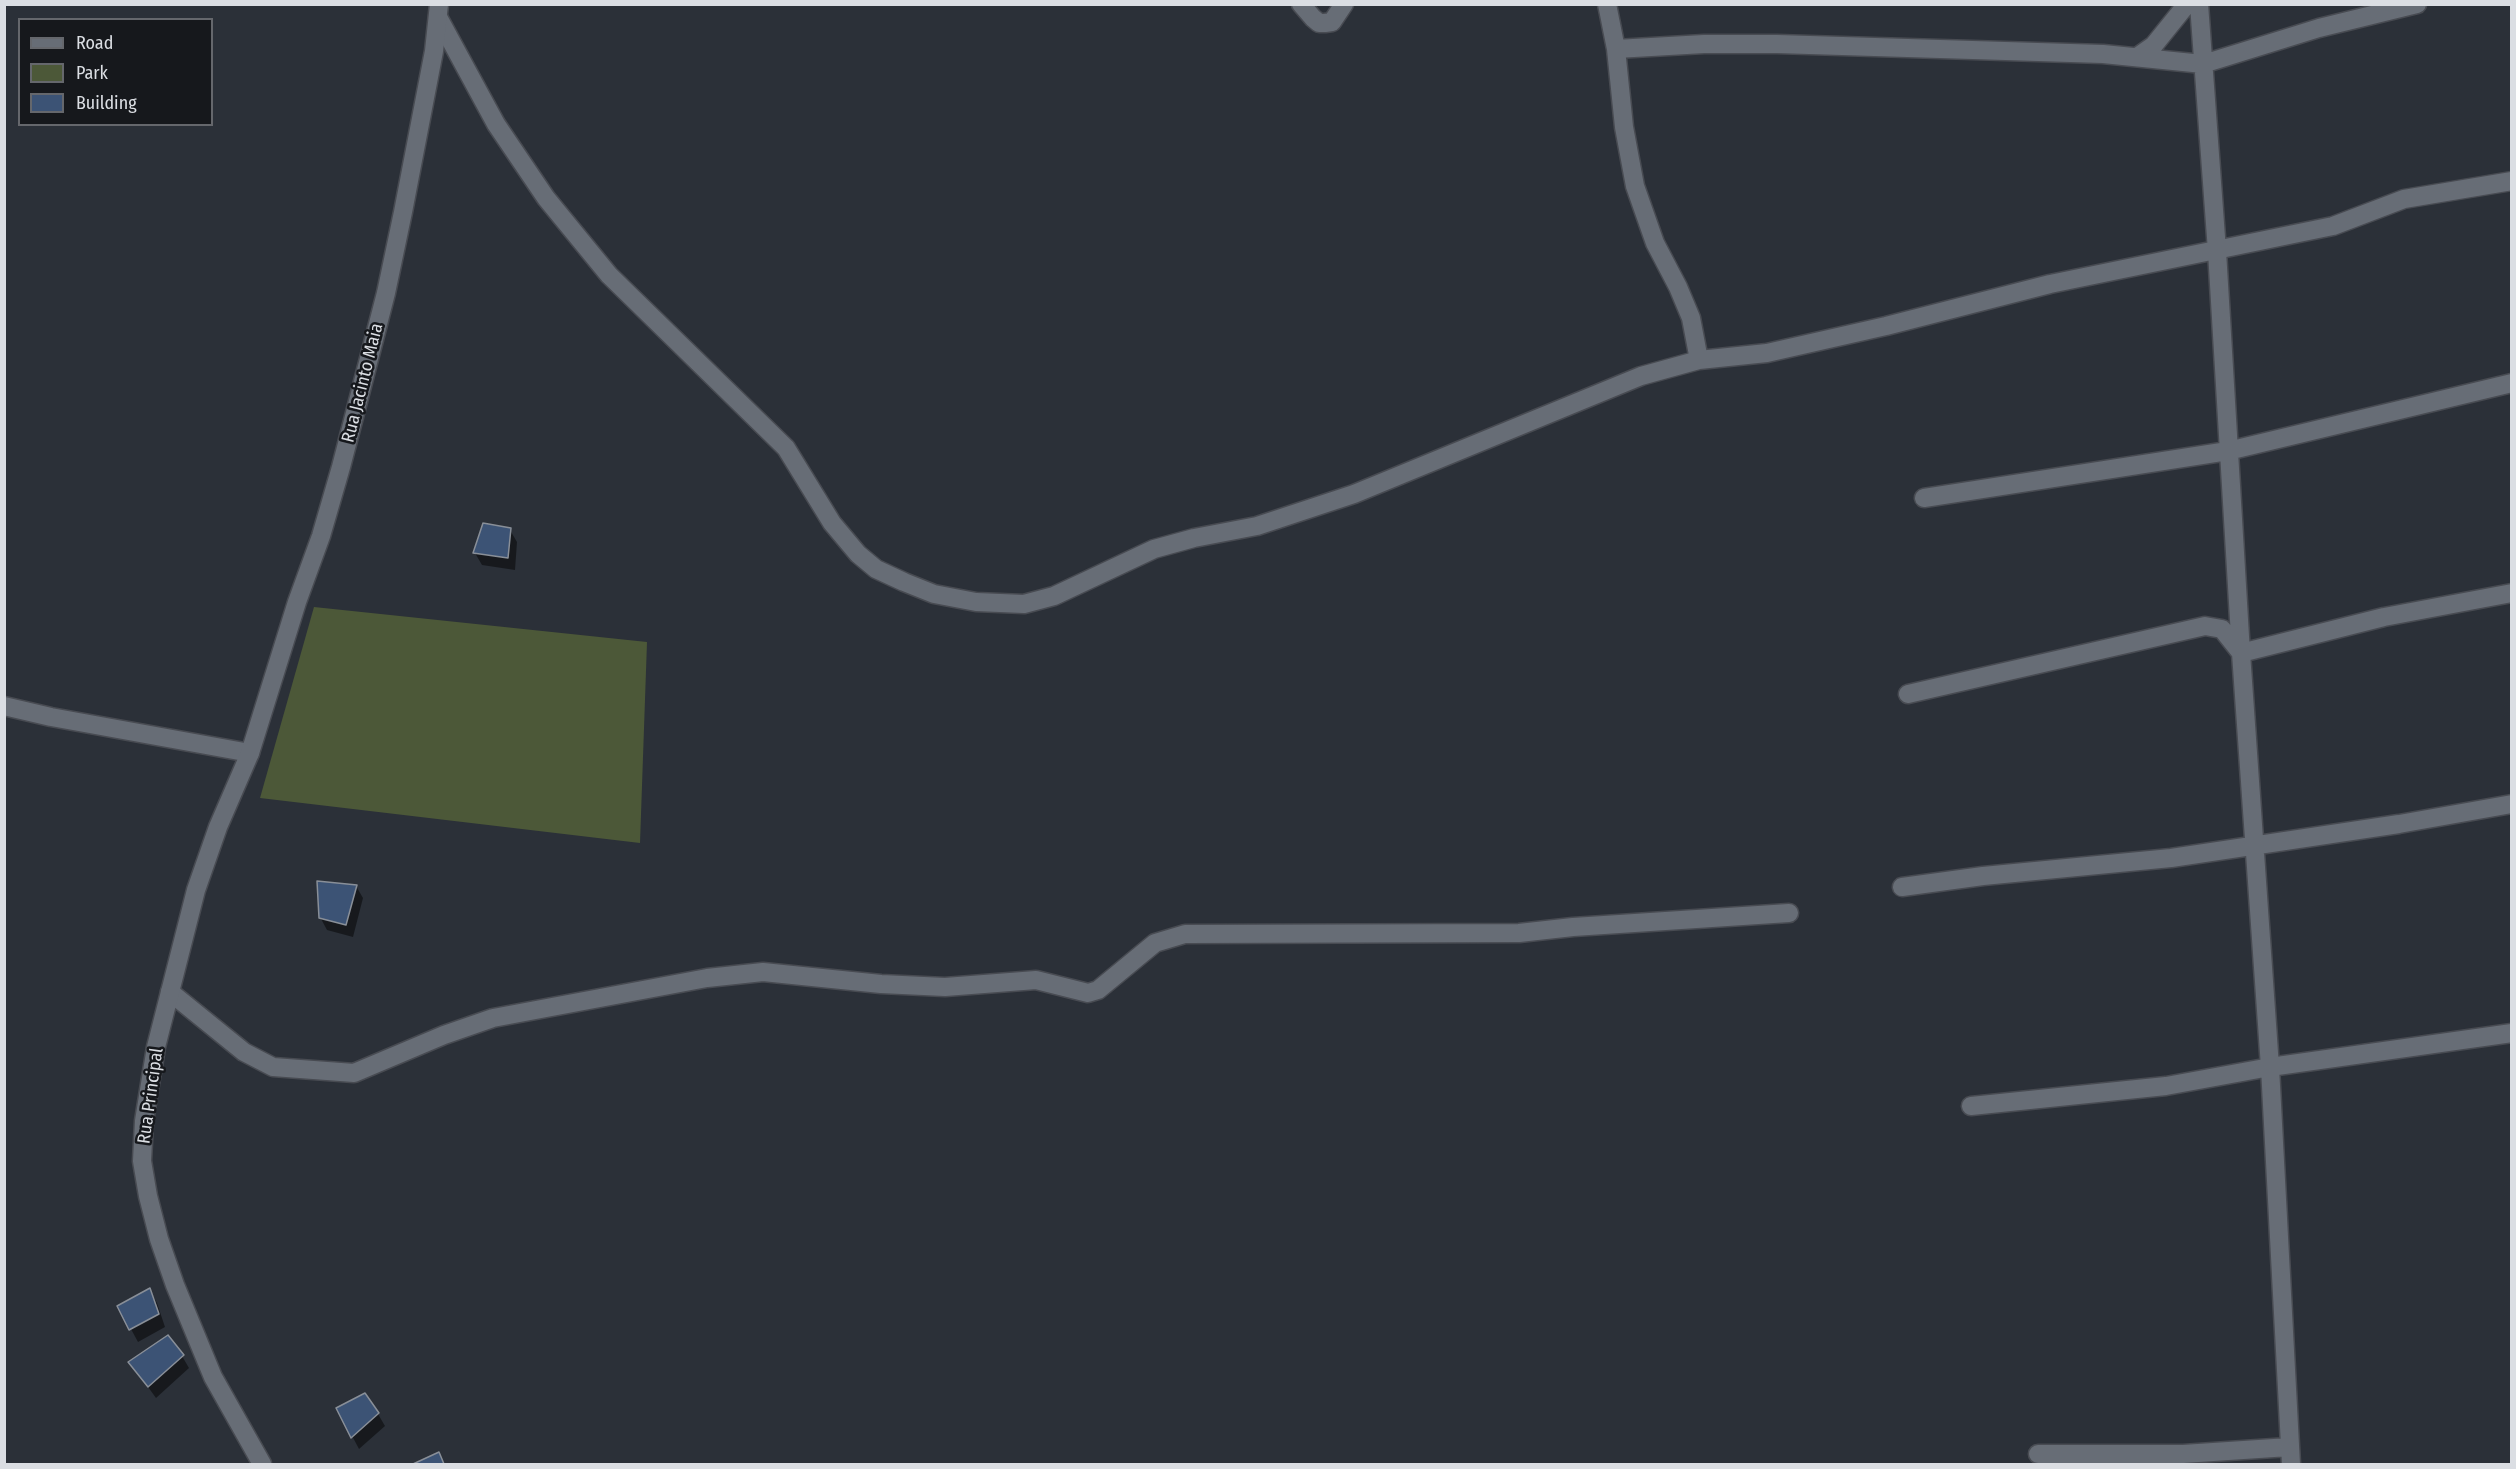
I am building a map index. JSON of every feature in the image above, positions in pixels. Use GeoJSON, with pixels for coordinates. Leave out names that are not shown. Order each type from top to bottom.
{"type":"FeatureCollection","features":[{"type":"Feature","properties":{"kind":"street"},"geometry":{"type":"LineString","coordinates":[[1301,4],[1319,23],[1332,22],[1344,4]]}},
{"type":"Feature","properties":{"kind":"street"},"geometry":{"type":"LineString","coordinates":[[1607,4],[1616,49],[1623,127],[1635,186],[1655,243],[1691,318],[1699,360]]}},
{"type":"Feature","properties":{"kind":"street"},"geometry":{"type":"LineString","coordinates":[[2137,57],[2154,45],[2187,4]]}},
{"type":"Feature","properties":{"kind":"street"},"geometry":{"type":"LineString","coordinates":[[2038,1454],[2290,1456],[2270,1067],[2199,4]]}},
{"type":"Feature","properties":{"kind":"street"},"geometry":{"type":"LineString","coordinates":[[1616,49],[1704,44],[1777,44],[2091,53],[2203,64],[2319,28],[2417,4]]}},
{"type":"Feature","properties":{"kind":"street"},"geometry":{"type":"LineString","coordinates":[[438,10],[496,124],[546,198],[609,275],[786,448],[832,523],[858,554],[876,569],[934,594],[976,602],[1024,604],[1054,596],[1154,549],[1194,538],[1257,526],[1354,494],[1641,376],[1699,360],[1767,353],[1886,326],[2050,284],[2333,226],[2404,199],[2511,181]]}},
{"type":"Feature","properties":{"kind":"street","name":"Rua Jacinto Maia"},"geometry":{"type":"LineString","coordinates":[[250,753],[297,602],[321,536],[344,457],[386,293],[423,118],[438,10]]}},
{"type":"Feature","properties":{"kind":"street"},"geometry":{"type":"LineString","coordinates":[[1924,498],[2228,451],[2511,382]]}},
{"type":"Feature","properties":{"kind":"street"},"geometry":{"type":"LineString","coordinates":[[2241,653],[2384,617],[2511,593]]}},
{"type":"Feature","properties":{"kind":"street"},"geometry":{"type":"LineString","coordinates":[[1908,694],[2205,626],[2222,629],[2241,653]]}},
{"type":"Feature","properties":{"kind":"street"},"geometry":{"type":"LineString","coordinates":[[4,706],[51,717],[250,753]]}},
{"type":"Feature","properties":{"kind":"street","name":"Rua Principal"},"geometry":{"type":"LineString","coordinates":[[250,753],[218,827],[196,890],[156,1047],[144,1121],[142,1161],[159,1239],[189,1321],[213,1377],[262,1464]]}},
{"type":"Feature","properties":{"kind":"street"},"geometry":{"type":"LineString","coordinates":[[1902,887],[1983,876],[2171,858],[2399,824],[2511,804]]}},
{"type":"Feature","properties":{"kind":"street"},"geometry":{"type":"LineString","coordinates":[[170,992],[244,1052],[273,1067],[354,1073],[444,1035],[492,1018],[706,978],[763,972],[881,984],[945,987],[1036,980],[1088,993],[1098,990],[1155,943],[1185,934],[1519,933],[1573,927],[1789,913]]}},
{"type":"Feature","properties":{"kind":"street"},"geometry":{"type":"LineString","coordinates":[[1971,1107],[2166,1086],[2270,1067],[2511,1033]]}},
{"type":"Feature","properties":{"kind":"green space"},"geometry":{"type":"Polygon","coordinates":[[[314,607],[647,642],[640,843],[260,798],[314,607]]]}},
{"type":"Feature","properties":{"kind":"building"},"geometry":{"type":"Polygon","coordinates":[[[483,523],[511,528],[508,558],[473,553],[483,523]]]}},
{"type":"Feature","properties":{"kind":"building"},"geometry":{"type":"Polygon","coordinates":[[[317,881],[357,885],[346,925],[319,918],[317,881]]]}},
{"type":"Feature","properties":{"kind":"building"},"geometry":{"type":"Polygon","coordinates":[[[150,1288],[159,1314],[129,1330],[117,1306],[150,1288]]]}},
{"type":"Feature","properties":{"kind":"building"},"geometry":{"type":"Polygon","coordinates":[[[168,1335],[184,1355],[148,1387],[128,1362],[168,1335]]]}},
{"type":"Feature","properties":{"kind":"building"},"geometry":{"type":"Polygon","coordinates":[[[365,1393],[379,1413],[351,1438],[336,1408],[365,1393]]]}},
{"type":"Feature","properties":{"kind":"building"},"geometry":{"type":"Polygon","coordinates":[[[439,1452],[444,1464],[413,1464],[439,1452]]]}}]}
